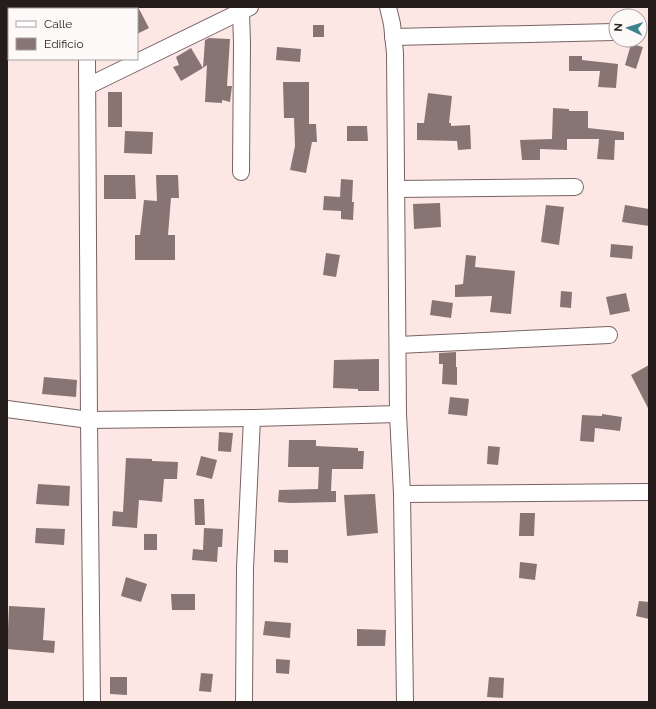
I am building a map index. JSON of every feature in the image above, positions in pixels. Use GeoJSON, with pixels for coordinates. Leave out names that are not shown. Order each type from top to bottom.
{"type":"FeatureCollection","features":[{"type":"Feature","properties":{"kind":"street"},"geometry":{"type":"LineString","coordinates":[[388,7],[392,24],[395,52],[398,414],[402,494],[405,702]]}},
{"type":"Feature","properties":{"kind":"street"},"geometry":{"type":"LineString","coordinates":[[88,86],[246,9]]}},
{"type":"Feature","properties":{"kind":"street"},"geometry":{"type":"LineString","coordinates":[[241,172],[242,43],[246,9]]}},
{"type":"Feature","properties":{"kind":"street"},"geometry":{"type":"LineString","coordinates":[[393,37],[608,32]]}},
{"type":"Feature","properties":{"kind":"street"},"geometry":{"type":"LineString","coordinates":[[87,60],[92,702]]}},
{"type":"Feature","properties":{"kind":"street"},"geometry":{"type":"LineString","coordinates":[[396,189],[575,186]]}},
{"type":"Feature","properties":{"kind":"street"},"geometry":{"type":"LineString","coordinates":[[398,345],[609,335]]}},
{"type":"Feature","properties":{"kind":"street"},"geometry":{"type":"LineString","coordinates":[[7,409],[89,420],[398,414]]}},
{"type":"Feature","properties":{"kind":"street"},"geometry":{"type":"LineString","coordinates":[[244,702],[245,568],[252,418]]}},
{"type":"Feature","properties":{"kind":"street"},"geometry":{"type":"LineString","coordinates":[[402,494],[649,492]]}},
{"type":"Feature","properties":{"kind":"building"},"geometry":{"type":"Polygon","coordinates":[[[138,7],[149,28],[138,34],[138,8],[138,7]]]}},
{"type":"Feature","properties":{"kind":"building"},"geometry":{"type":"Polygon","coordinates":[[[313,25],[324,25],[324,37],[313,37],[313,25]]]}},
{"type":"Feature","properties":{"kind":"building"},"geometry":{"type":"Polygon","coordinates":[[[209,38],[230,39],[227,86],[232,86],[230,102],[222,100],[222,103],[205,102],[207,65],[203,68],[205,40],[209,38]]]}},
{"type":"Feature","properties":{"kind":"building"},"geometry":{"type":"Polygon","coordinates":[[[277,47],[301,49],[300,62],[276,60],[277,47]]]}},
{"type":"Feature","properties":{"kind":"building"},"geometry":{"type":"Polygon","coordinates":[[[191,48],[203,68],[181,81],[173,67],[179,65],[176,57],[191,48]]]}},
{"type":"Feature","properties":{"kind":"building"},"geometry":{"type":"Polygon","coordinates":[[[630,48],[643,48],[636,69],[625,65],[630,48]]]}},
{"type":"Feature","properties":{"kind":"building"},"geometry":{"type":"Polygon","coordinates":[[[569,56],[582,56],[582,60],[618,64],[616,88],[598,87],[600,71],[569,71],[569,56]]]}},
{"type":"Feature","properties":{"kind":"building"},"geometry":{"type":"Polygon","coordinates":[[[283,82],[309,82],[309,124],[316,124],[317,142],[312,142],[306,173],[290,170],[295,146],[294,118],[284,118],[283,82]]]}},
{"type":"Feature","properties":{"kind":"building"},"geometry":{"type":"Polygon","coordinates":[[[108,92],[122,92],[122,127],[108,127],[108,92]]]}},
{"type":"Feature","properties":{"kind":"building"},"geometry":{"type":"Polygon","coordinates":[[[428,93],[452,96],[449,123],[451,123],[451,126],[470,125],[471,149],[458,150],[457,141],[417,140],[417,123],[424,123],[428,93]]]}},
{"type":"Feature","properties":{"kind":"building"},"geometry":{"type":"Polygon","coordinates":[[[553,108],[569,109],[569,111],[588,111],[588,128],[624,132],[624,140],[615,140],[614,160],[597,159],[599,139],[567,139],[567,150],[540,149],[540,160],[522,160],[520,140],[552,139],[553,108]]]}},
{"type":"Feature","properties":{"kind":"building"},"geometry":{"type":"Polygon","coordinates":[[[347,126],[367,126],[368,141],[347,141],[347,126]]]}},
{"type":"Feature","properties":{"kind":"building"},"geometry":{"type":"Polygon","coordinates":[[[125,131],[153,132],[152,154],[124,153],[125,131]]]}},
{"type":"Feature","properties":{"kind":"building"},"geometry":{"type":"Polygon","coordinates":[[[104,175],[135,175],[136,199],[104,199],[104,175]]]}},
{"type":"Feature","properties":{"kind":"building"},"geometry":{"type":"Polygon","coordinates":[[[156,175],[178,175],[179,198],[171,198],[168,235],[175,235],[175,260],[135,260],[135,235],[140,235],[144,200],[157,201],[156,175]]]}},
{"type":"Feature","properties":{"kind":"building"},"geometry":{"type":"Polygon","coordinates":[[[341,179],[353,180],[353,220],[341,219],[341,211],[323,210],[324,196],[340,197],[341,179]]]}},
{"type":"Feature","properties":{"kind":"building"},"geometry":{"type":"Polygon","coordinates":[[[440,203],[441,227],[414,229],[413,204],[440,203]]]}},
{"type":"Feature","properties":{"kind":"building"},"geometry":{"type":"Polygon","coordinates":[[[546,205],[564,207],[559,245],[541,242],[546,205]]]}},
{"type":"Feature","properties":{"kind":"building"},"geometry":{"type":"Polygon","coordinates":[[[625,205],[649,209],[649,226],[622,222],[625,205]]]}},
{"type":"Feature","properties":{"kind":"building"},"geometry":{"type":"Polygon","coordinates":[[[611,244],[633,246],[632,259],[610,257],[611,244]]]}},
{"type":"Feature","properties":{"kind":"building"},"geometry":{"type":"Polygon","coordinates":[[[326,253],[340,255],[336,277],[323,275],[326,253]]]}},
{"type":"Feature","properties":{"kind":"building"},"geometry":{"type":"Polygon","coordinates":[[[466,255],[476,256],[475,267],[515,271],[511,314],[490,312],[492,296],[455,297],[455,285],[463,284],[466,255]]]}},
{"type":"Feature","properties":{"kind":"building"},"geometry":{"type":"Polygon","coordinates":[[[561,291],[572,292],[571,308],[560,307],[561,291]]]}},
{"type":"Feature","properties":{"kind":"building"},"geometry":{"type":"Polygon","coordinates":[[[626,293],[630,311],[610,315],[606,297],[626,293]]]}},
{"type":"Feature","properties":{"kind":"building"},"geometry":{"type":"Polygon","coordinates":[[[432,300],[453,303],[451,318],[430,315],[432,300]]]}},
{"type":"Feature","properties":{"kind":"building"},"geometry":{"type":"Polygon","coordinates":[[[456,352],[457,385],[442,384],[443,364],[439,364],[439,353],[456,352]]]}},
{"type":"Feature","properties":{"kind":"building"},"geometry":{"type":"Polygon","coordinates":[[[379,359],[379,391],[358,391],[358,389],[333,388],[334,360],[379,359]]]}},
{"type":"Feature","properties":{"kind":"building"},"geometry":{"type":"Polygon","coordinates":[[[649,365],[649,410],[631,375],[649,365]]]}},
{"type":"Feature","properties":{"kind":"building"},"geometry":{"type":"Polygon","coordinates":[[[44,377],[77,380],[76,397],[42,394],[44,377]]]}},
{"type":"Feature","properties":{"kind":"building"},"geometry":{"type":"Polygon","coordinates":[[[450,397],[469,399],[467,416],[448,414],[450,397]]]}},
{"type":"Feature","properties":{"kind":"building"},"geometry":{"type":"Polygon","coordinates":[[[602,414],[622,417],[620,431],[595,428],[594,442],[580,441],[582,415],[602,416],[602,414]]]}},
{"type":"Feature","properties":{"kind":"building"},"geometry":{"type":"Polygon","coordinates":[[[219,432],[233,433],[231,452],[218,451],[219,432]]]}},
{"type":"Feature","properties":{"kind":"building"},"geometry":{"type":"Polygon","coordinates":[[[289,440],[316,440],[316,446],[358,448],[358,451],[364,451],[363,469],[332,469],[331,491],[336,491],[336,502],[278,502],[279,490],[318,489],[319,467],[288,467],[289,440]]]}},
{"type":"Feature","properties":{"kind":"building"},"geometry":{"type":"Polygon","coordinates":[[[488,446],[500,447],[498,465],[487,464],[488,446]]]}},
{"type":"Feature","properties":{"kind":"building"},"geometry":{"type":"Polygon","coordinates":[[[201,456],[217,460],[212,479],[196,475],[201,456]]]}},
{"type":"Feature","properties":{"kind":"building"},"geometry":{"type":"Polygon","coordinates":[[[126,458],[178,462],[177,479],[164,479],[162,502],[139,500],[137,528],[112,526],[113,511],[123,512],[126,458]]]}},
{"type":"Feature","properties":{"kind":"building"},"geometry":{"type":"Polygon","coordinates":[[[38,484],[70,486],[69,506],[36,504],[38,484]]]}},
{"type":"Feature","properties":{"kind":"building"},"geometry":{"type":"Polygon","coordinates":[[[375,494],[378,533],[347,536],[344,495],[375,494]]]}},
{"type":"Feature","properties":{"kind":"building"},"geometry":{"type":"Polygon","coordinates":[[[194,499],[204,499],[205,525],[195,525],[194,499]]]}},
{"type":"Feature","properties":{"kind":"building"},"geometry":{"type":"Polygon","coordinates":[[[520,513],[535,513],[534,536],[519,536],[520,513]]]}},
{"type":"Feature","properties":{"kind":"building"},"geometry":{"type":"Polygon","coordinates":[[[36,528],[65,529],[64,545],[35,543],[36,528]]]}},
{"type":"Feature","properties":{"kind":"building"},"geometry":{"type":"Polygon","coordinates":[[[204,528],[223,529],[222,547],[218,547],[217,562],[192,560],[193,549],[203,550],[204,528]]]}},
{"type":"Feature","properties":{"kind":"building"},"geometry":{"type":"Polygon","coordinates":[[[144,534],[157,534],[157,550],[144,550],[144,534]]]}},
{"type":"Feature","properties":{"kind":"building"},"geometry":{"type":"Polygon","coordinates":[[[274,550],[288,550],[288,563],[274,562],[274,550]]]}},
{"type":"Feature","properties":{"kind":"building"},"geometry":{"type":"Polygon","coordinates":[[[520,562],[537,564],[535,580],[519,578],[520,562]]]}},
{"type":"Feature","properties":{"kind":"building"},"geometry":{"type":"Polygon","coordinates":[[[126,577],[147,584],[141,602],[121,596],[126,577]]]}},
{"type":"Feature","properties":{"kind":"building"},"geometry":{"type":"Polygon","coordinates":[[[171,594],[195,594],[195,610],[172,610],[171,594]]]}},
{"type":"Feature","properties":{"kind":"building"},"geometry":{"type":"Polygon","coordinates":[[[639,601],[649,602],[649,619],[636,616],[639,601]]]}},
{"type":"Feature","properties":{"kind":"building"},"geometry":{"type":"Polygon","coordinates":[[[9,606],[45,608],[43,640],[55,641],[54,653],[7,649],[9,606]]]}},
{"type":"Feature","properties":{"kind":"building"},"geometry":{"type":"Polygon","coordinates":[[[265,621],[291,623],[290,638],[263,635],[265,621]]]}},
{"type":"Feature","properties":{"kind":"building"},"geometry":{"type":"Polygon","coordinates":[[[357,629],[386,630],[385,646],[357,646],[357,629]]]}},
{"type":"Feature","properties":{"kind":"building"},"geometry":{"type":"Polygon","coordinates":[[[276,659],[290,660],[289,674],[276,673],[276,659]]]}},
{"type":"Feature","properties":{"kind":"building"},"geometry":{"type":"Polygon","coordinates":[[[201,673],[213,674],[211,692],[199,691],[201,673]]]}},
{"type":"Feature","properties":{"kind":"building"},"geometry":{"type":"Polygon","coordinates":[[[110,677],[127,677],[127,695],[110,694],[110,677]]]}},
{"type":"Feature","properties":{"kind":"building"},"geometry":{"type":"Polygon","coordinates":[[[489,677],[504,678],[503,698],[487,697],[489,677]]]}}]}
